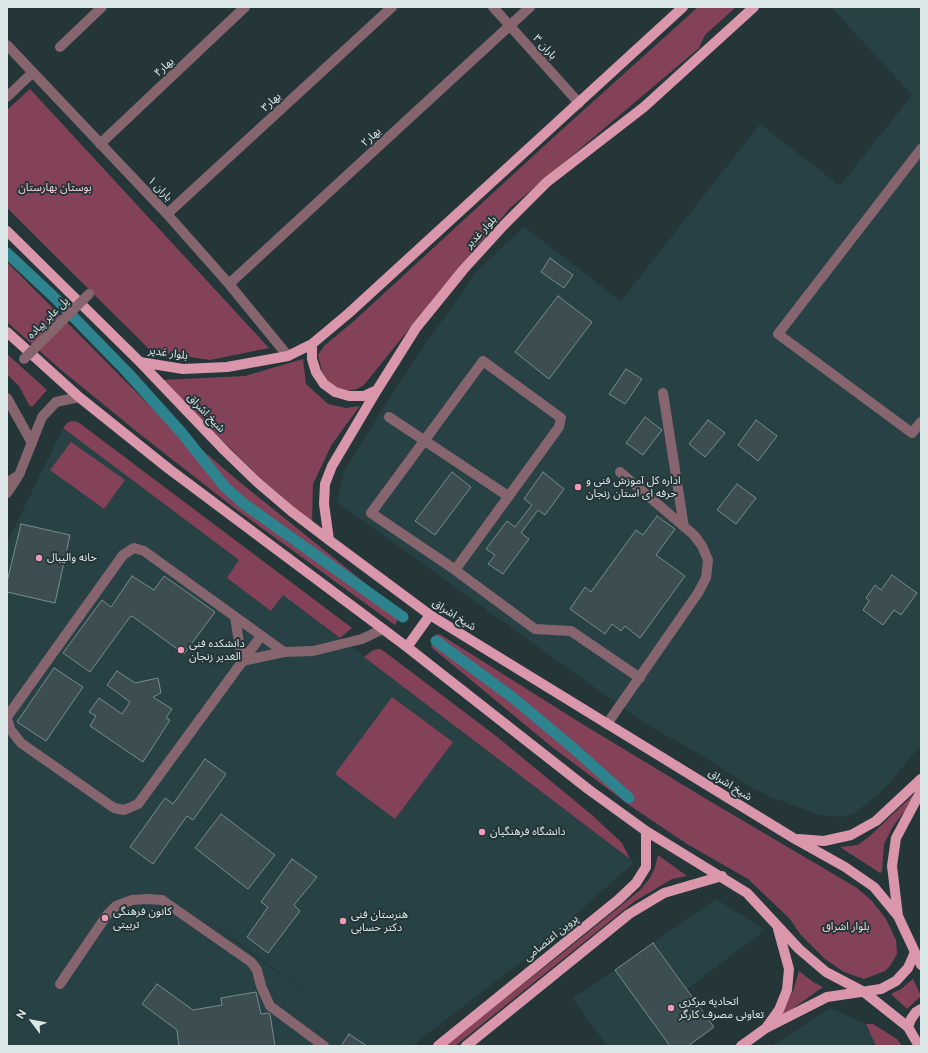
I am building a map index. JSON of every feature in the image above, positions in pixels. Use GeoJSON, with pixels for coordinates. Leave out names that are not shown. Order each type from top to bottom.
{"type":"FeatureCollection","features":[{"type":"Feature","properties":{"kind":"main road","name":"بلوار غدیر"},"geometry":{"type":"LineString","coordinates":[[140,362],[183,369],[227,367],[288,356],[312,344],[349,313],[683,7]]}},
{"type":"Feature","properties":{"kind":"main road"},"geometry":{"type":"LineString","coordinates":[[722,36],[748,7]]}},
{"type":"Feature","properties":{"kind":"main road","name":"بلوار غدیر"},"geometry":{"type":"LineString","coordinates":[[329,540],[324,504],[325,484],[332,466],[416,328],[463,270],[504,225],[548,182],[644,107],[754,7]]}},
{"type":"Feature","properties":{"kind":"main road","name":"شیخ اشراق"},"geometry":{"type":"LineString","coordinates":[[7,231],[140,362],[225,451],[257,482],[329,540],[430,615],[796,839],[845,867],[874,887],[898,916],[921,965]]}},
{"type":"Feature","properties":{"kind":"main road"},"geometry":{"type":"LineString","coordinates":[[7,332],[79,397],[169,469],[407,647],[588,789],[646,831],[722,876],[747,893],[799,949],[826,972],[864,992],[908,1027],[919,1046]]}},
{"type":"Feature","properties":{"kind":"main road"},"geometry":{"type":"LineString","coordinates":[[312,344],[312,359],[316,372],[324,384],[336,392],[349,396],[364,396],[377,390]]}},
{"type":"Feature","properties":{"kind":"main road"},"geometry":{"type":"LineString","coordinates":[[407,647],[430,615]]}},
{"type":"Feature","properties":{"kind":"main road"},"geometry":{"type":"LineString","coordinates":[[796,839],[824,841],[851,835],[876,821],[921,779]]}},
{"type":"Feature","properties":{"kind":"main road"},"geometry":{"type":"LineString","coordinates":[[898,916],[892,866],[896,838],[921,791]]}},
{"type":"Feature","properties":{"kind":"main road","name":"پروین اعتصامی"},"geometry":{"type":"LineString","coordinates":[[438,1046],[613,904],[636,883],[646,867],[646,831]]}},
{"type":"Feature","properties":{"kind":"main road"},"geometry":{"type":"LineString","coordinates":[[466,1046],[629,914],[664,893],[722,876]]}},
{"type":"Feature","properties":{"kind":"main road"},"geometry":{"type":"LineString","coordinates":[[766,1028],[779,1010],[787,990],[789,969],[777,926]]}},
{"type":"Feature","properties":{"kind":"main road"},"geometry":{"type":"LineString","coordinates":[[741,1046],[766,1028],[827,997],[881,989],[896,981],[908,968],[915,952]]}},
{"type":"Feature","properties":{"kind":"main road"},"geometry":{"type":"LineString","coordinates":[[908,1027],[911,1019],[921,1009]]}},
{"type":"Feature","properties":{"kind":"street"},"geometry":{"type":"LineString","coordinates":[[60,47],[102,7]]}},
{"type":"Feature","properties":{"kind":"street","name":"بهار۴"},"geometry":{"type":"LineString","coordinates":[[100,144],[245,7]]}},
{"type":"Feature","properties":{"kind":"street","name":"بهار۳"},"geometry":{"type":"LineString","coordinates":[[167,214],[392,7]]}},
{"type":"Feature","properties":{"kind":"street","name":"باران ۳"},"geometry":{"type":"LineString","coordinates":[[493,7],[579,103]]}},
{"type":"Feature","properties":{"kind":"street","name":"بهار۲"},"geometry":{"type":"LineString","coordinates":[[229,284],[530,7]]}},
{"type":"Feature","properties":{"kind":"street","name":"باران ۱"},"geometry":{"type":"LineString","coordinates":[[7,45],[167,214],[229,284],[288,356]]}},
{"type":"Feature","properties":{"kind":"street"},"geometry":{"type":"LineString","coordinates":[[7,98],[32,73]]}},
{"type":"Feature","properties":{"kind":"street"},"geometry":{"type":"LineString","coordinates":[[921,148],[778,334],[912,434],[921,422]]}},
{"type":"Feature","properties":{"kind":"street","name":"پل عابر پیاده"},"geometry":{"type":"LineString","coordinates":[[24,359],[89,294]]}},
{"type":"Feature","properties":{"kind":"street"},"geometry":{"type":"LineString","coordinates":[[455,570],[559,427],[561,418],[483,361],[371,513],[455,570],[535,629],[571,631],[640,678]]}},
{"type":"Feature","properties":{"kind":"street"},"geometry":{"type":"LineString","coordinates":[[663,393],[684,527]]}},
{"type":"Feature","properties":{"kind":"street"},"geometry":{"type":"LineString","coordinates":[[7,493],[19,475],[42,417],[56,402],[79,397]]}},
{"type":"Feature","properties":{"kind":"street"},"geometry":{"type":"LineString","coordinates":[[7,398],[32,443]]}},
{"type":"Feature","properties":{"kind":"street"},"geometry":{"type":"LineString","coordinates":[[390,417],[508,496]]}},
{"type":"Feature","properties":{"kind":"street"},"geometry":{"type":"LineString","coordinates":[[608,724],[698,593],[706,578],[708,560],[702,546],[694,535],[620,472]]}},
{"type":"Feature","properties":{"kind":"street"},"geometry":{"type":"LineString","coordinates":[[7,483],[19,475]]}},
{"type":"Feature","properties":{"kind":"street"},"geometry":{"type":"LineString","coordinates":[[261,636],[138,804],[124,810],[114,808],[21,743],[10,729],[7,717],[123,555],[134,548],[144,551],[284,652]]}},
{"type":"Feature","properties":{"kind":"street"},"geometry":{"type":"LineString","coordinates":[[235,617],[242,661]]}},
{"type":"Feature","properties":{"kind":"street"},"geometry":{"type":"LineString","coordinates":[[242,661],[284,652],[320,650],[362,640],[383,629]]}},
{"type":"Feature","properties":{"kind":"street"},"geometry":{"type":"LineString","coordinates":[[60,984],[107,915],[116,906],[132,900],[162,900],[251,962],[257,970],[260,986],[270,1006],[324,1046]]}},
{"type":"Feature","properties":{"kind":"shaded area"},"geometry":{"type":"Polygon","coordinates":[[[831,7],[921,7],[921,745],[884,789],[856,812],[842,817],[820,815],[773,798],[749,786],[696,752],[644,723],[337,502],[344,471],[404,375],[477,271],[524,227],[621,301],[760,124],[840,186],[912,95],[831,7]]]}},
{"type":"Feature","properties":{"kind":"shaded area"},"geometry":{"type":"Polygon","coordinates":[[[63,428],[240,561],[228,578],[271,611],[283,594],[634,862],[540,947],[412,1046],[7,1046],[7,543],[63,428]],[[196,911],[249,952],[322,1004],[196,911]]]}},
{"type":"Feature","properties":{"kind":"shaded area"},"geometry":{"type":"Polygon","coordinates":[[[716,899],[765,930],[687,989],[653,943],[716,899]]]}},
{"type":"Feature","properties":{"kind":"shaded area"},"geometry":{"type":"Polygon","coordinates":[[[615,970],[670,1046],[607,1046],[573,998],[615,970]]]}},
{"type":"Feature","properties":{"kind":"shaded area"},"geometry":{"type":"Polygon","coordinates":[[[830,1008],[866,1024],[876,1046],[772,1046],[830,1008]]]}},
{"type":"Feature","properties":{"kind":"green space"},"geometry":{"type":"Polygon","coordinates":[[[698,7],[736,7],[705,35],[699,48],[510,208],[442,288],[364,385],[357,389],[345,391],[331,386],[322,371],[318,355],[324,346],[354,321],[698,7]]]}},
{"type":"Feature","properties":{"kind":"green space","name":"بوستان بهارستان"},"geometry":{"type":"Polygon","coordinates":[[[30,89],[269,348],[210,360],[151,351],[7,208],[7,110],[30,89]]]}},
{"type":"Feature","properties":{"kind":"green space"},"geometry":{"type":"Polygon","coordinates":[[[7,262],[146,402],[236,479],[402,613],[395,625],[237,510],[60,369],[7,322],[7,262]]]}},
{"type":"Feature","properties":{"kind":"green space"},"geometry":{"type":"Polygon","coordinates":[[[7,354],[47,390],[32,407],[29,405],[19,386],[7,374],[7,354]]]}},
{"type":"Feature","properties":{"kind":"green space"},"geometry":{"type":"Polygon","coordinates":[[[303,359],[306,384],[328,404],[346,408],[360,406],[332,444],[313,484],[312,523],[259,477],[162,380],[245,376],[303,359]]]}},
{"type":"Feature","properties":{"kind":"green space"},"geometry":{"type":"Polygon","coordinates":[[[72,421],[78,422],[352,628],[340,638],[283,595],[271,611],[227,578],[239,560],[63,428],[67,423],[72,421]]]}},
{"type":"Feature","properties":{"kind":"green space"},"geometry":{"type":"Polygon","coordinates":[[[71,442],[125,480],[104,509],[50,470],[71,442]]]}},
{"type":"Feature","properties":{"kind":"green space","name":"بلوار اشراق"},"geometry":{"type":"Polygon","coordinates":[[[437,634],[441,635],[579,722],[857,888],[872,901],[886,919],[896,940],[897,954],[890,966],[885,971],[864,979],[844,972],[825,959],[800,934],[790,919],[748,879],[687,844],[632,807],[552,747],[431,647],[437,634]]]}},
{"type":"Feature","properties":{"kind":"green space"},"geometry":{"type":"Polygon","coordinates":[[[380,649],[385,652],[496,736],[592,815],[622,843],[630,859],[364,657],[373,650],[380,649]]]}},
{"type":"Feature","properties":{"kind":"green space"},"geometry":{"type":"Polygon","coordinates":[[[392,697],[453,742],[395,819],[335,774],[392,697]]]}},
{"type":"Feature","properties":{"kind":"green space"},"geometry":{"type":"Polygon","coordinates":[[[913,795],[913,799],[892,828],[884,844],[882,871],[880,873],[840,847],[858,845],[871,835],[913,795]]]}},
{"type":"Feature","properties":{"kind":"green space"},"geometry":{"type":"Polygon","coordinates":[[[658,855],[687,876],[672,879],[635,901],[455,1046],[444,1046],[639,891],[650,878],[658,855]]]}},
{"type":"Feature","properties":{"kind":"green space"},"geometry":{"type":"Polygon","coordinates":[[[799,971],[813,982],[823,987],[781,1017],[780,1015],[793,991],[799,971]]]}},
{"type":"Feature","properties":{"kind":"green space"},"geometry":{"type":"Polygon","coordinates":[[[913,979],[921,996],[907,1009],[891,994],[901,989],[913,979]]]}},
{"type":"Feature","properties":{"kind":"green space"},"geometry":{"type":"Polygon","coordinates":[[[866,1024],[873,1024],[897,1039],[902,1046],[876,1046],[866,1024]]]}},
{"type":"Feature","properties":{"kind":"building"},"geometry":{"type":"Polygon","coordinates":[[[550,258],[573,275],[564,288],[541,272],[550,258]]]}},
{"type":"Feature","properties":{"kind":"building"},"geometry":{"type":"Polygon","coordinates":[[[558,296],[592,322],[549,379],[515,352],[558,296]]]}},
{"type":"Feature","properties":{"kind":"building"},"geometry":{"type":"Polygon","coordinates":[[[626,369],[642,379],[625,404],[609,394],[626,369]]]}},
{"type":"Feature","properties":{"kind":"building"},"geometry":{"type":"Polygon","coordinates":[[[645,417],[662,430],[643,455],[626,443],[645,417]]]}},
{"type":"Feature","properties":{"kind":"building"},"geometry":{"type":"Polygon","coordinates":[[[708,420],[725,433],[705,457],[689,444],[708,420]]]}},
{"type":"Feature","properties":{"kind":"building"},"geometry":{"type":"Polygon","coordinates":[[[756,420],[777,436],[758,461],[738,445],[756,420]]]}},
{"type":"Feature","properties":{"kind":"building"},"geometry":{"type":"Polygon","coordinates":[[[452,472],[471,487],[435,535],[415,521],[452,472]]]}},
{"type":"Feature","properties":{"kind":"building"},"geometry":{"type":"Polygon","coordinates":[[[543,472],[564,489],[545,515],[538,510],[521,533],[529,539],[503,574],[488,564],[495,555],[486,549],[507,521],[515,527],[532,505],[524,499],[543,472]]]}},
{"type":"Feature","properties":{"kind":"building"},"geometry":{"type":"Polygon","coordinates":[[[737,484],[756,498],[736,524],[717,510],[737,484]]]}},
{"type":"Feature","properties":{"kind":"building"},"geometry":{"type":"Polygon","coordinates":[[[657,516],[675,529],[656,555],[685,576],[640,638],[625,626],[621,631],[612,624],[605,634],[570,609],[585,587],[591,592],[636,530],[643,535],[657,516]]]}},
{"type":"Feature","properties":{"kind":"building","name":"خانه والیبال"},"geometry":{"type":"Polygon","coordinates":[[[21,524],[70,535],[55,603],[7,592],[7,582],[21,524]]]}},
{"type":"Feature","properties":{"kind":"building"},"geometry":{"type":"Polygon","coordinates":[[[892,575],[917,593],[901,615],[894,610],[883,625],[863,610],[869,601],[866,598],[875,585],[881,590],[892,575]]]}},
{"type":"Feature","properties":{"kind":"building"},"geometry":{"type":"Polygon","coordinates":[[[132,576],[154,590],[164,576],[215,612],[184,654],[132,616],[90,672],[63,653],[102,600],[111,607],[132,576]]]}},
{"type":"Feature","properties":{"kind":"building"},"geometry":{"type":"Polygon","coordinates":[[[54,668],[83,687],[46,741],[17,722],[54,668]]]}},
{"type":"Feature","properties":{"kind":"building"},"geometry":{"type":"Polygon","coordinates":[[[117,671],[135,683],[158,678],[161,693],[153,697],[172,709],[166,718],[170,720],[143,762],[90,726],[96,716],[89,712],[99,698],[122,714],[130,702],[107,685],[117,671]]]}},
{"type":"Feature","properties":{"kind":"building"},"geometry":{"type":"Polygon","coordinates":[[[205,759],[226,774],[193,820],[187,816],[153,864],[130,847],[165,798],[173,804],[205,759]]]}},
{"type":"Feature","properties":{"kind":"building"},"geometry":{"type":"Polygon","coordinates":[[[221,814],[275,855],[248,889],[195,848],[221,814]]]}},
{"type":"Feature","properties":{"kind":"building"},"geometry":{"type":"Polygon","coordinates":[[[292,859],[317,877],[294,905],[300,911],[268,953],[247,937],[268,907],[261,902],[292,859]]]}},
{"type":"Feature","properties":{"kind":"building","name":"اتحادیه مرکزی تعاونی مصرف کارگر"},"geometry":{"type":"Polygon","coordinates":[[[653,943],[714,1027],[688,1046],[670,1046],[615,970],[653,943]]]}},
{"type":"Feature","properties":{"kind":"building"},"geometry":{"type":"Polygon","coordinates":[[[157,984],[193,1010],[222,1005],[221,998],[256,992],[261,1014],[270,1014],[275,1046],[179,1046],[177,1030],[142,1004],[157,984]]]}},
{"type":"Feature","properties":{"kind":"building"},"geometry":{"type":"Polygon","coordinates":[[[349,1034],[367,1046],[341,1046],[349,1034]]]}},
{"type":"Feature","properties":{"kind":"waterway"},"geometry":{"type":"LineString","coordinates":[[7,253],[55,298],[127,372],[181,432],[225,487],[244,504],[403,617]]}},
{"type":"Feature","properties":{"kind":"waterway"},"geometry":{"type":"LineString","coordinates":[[436,641],[512,697],[572,747],[629,798]]}},
{"type":"Feature","properties":{"kind":"place","name":"اداره کل آموزش فنی و حرفه ای استان زنجان"},"geometry":{"type":"Point","coordinates":[578,487]}},
{"type":"Feature","properties":{"kind":"place","name":"خانه والیبال"},"geometry":{"type":"Point","coordinates":[39,558]}},
{"type":"Feature","properties":{"kind":"place","name":"دانشکده فنی الغدیر زنجان"},"geometry":{"type":"Point","coordinates":[181,650]}},
{"type":"Feature","properties":{"kind":"place","name":"دانشگاه فرهنگیان"},"geometry":{"type":"Point","coordinates":[482,832]}},
{"type":"Feature","properties":{"kind":"place","name":"کانون فرهنگی تربیتی"},"geometry":{"type":"Point","coordinates":[105,918]}},
{"type":"Feature","properties":{"kind":"place","name":"هنرستان فنی دکتر حسابی"},"geometry":{"type":"Point","coordinates":[343,921]}},
{"type":"Feature","properties":{"kind":"place","name":"اتحادیه مرکزی تعاونی مصرف کارگر"},"geometry":{"type":"Point","coordinates":[671,1008]}}]}
